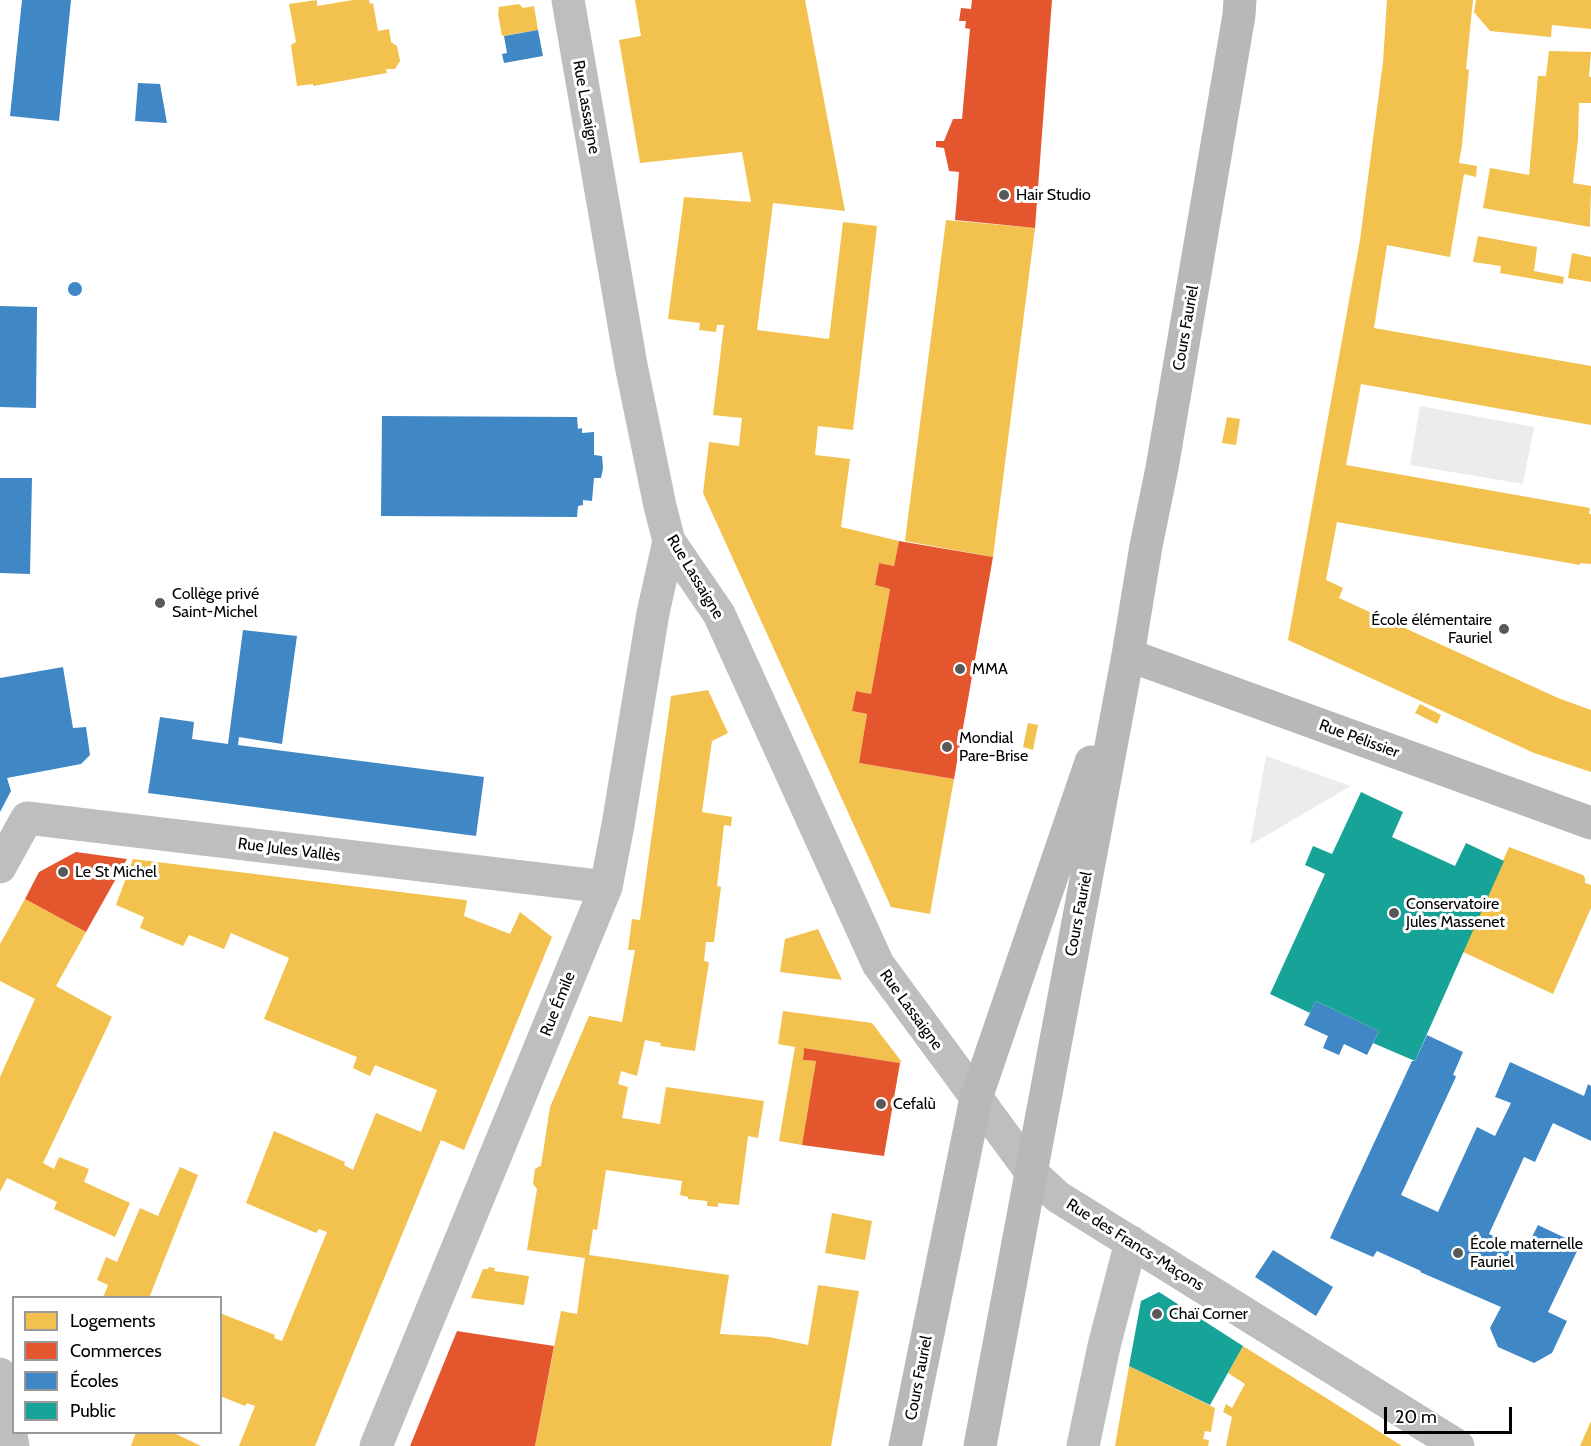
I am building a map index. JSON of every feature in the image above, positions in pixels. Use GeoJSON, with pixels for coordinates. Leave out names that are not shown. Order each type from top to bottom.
{"type":"FeatureCollection","features":[{"type":"Feature","properties":{"kind":"main road","name":"Cours Fauriel"},"geometry":{"type":"LineString","coordinates":[[980,1446],[1166,445],[1240,0]]}},
{"type":"Feature","properties":{"kind":"main road","name":"Cours Fauriel"},"geometry":{"type":"LineString","coordinates":[[905,1446],[976,1098],[1128,655]]}},
{"type":"Feature","properties":{"kind":"main road","name":"Rue Pélissier"},"geometry":{"type":"LineString","coordinates":[[1128,655],[1591,823]]}},
{"type":"Feature","properties":{"kind":"street","name":"Rue Lassaigne"},"geometry":{"type":"LineString","coordinates":[[568,0],[631,365],[669,541],[719,614],[878,964],[976,1098]]}},
{"type":"Feature","properties":{"kind":"street","name":"Rue Émile"},"geometry":{"type":"LineString","coordinates":[[376,1446],[606,887],[653,613],[669,541]]}},
{"type":"Feature","properties":{"kind":"street","name":"Rue Jules Vallès"},"geometry":{"type":"LineString","coordinates":[[0,867],[27,818],[606,887]]}},
{"type":"Feature","properties":{"kind":"street"},"geometry":{"type":"LineString","coordinates":[[976,1098],[1031,1172]]}},
{"type":"Feature","properties":{"kind":"street","name":"Rue des Francs-Maçons"},"geometry":{"type":"LineString","coordinates":[[1031,1172],[1058,1197],[1458,1446]]}},
{"type":"Feature","properties":{"kind":"street"},"geometry":{"type":"LineString","coordinates":[[1083,1446],[1104,1346],[1131,1242]]}},
{"type":"Feature","properties":{"kind":"street"},"geometry":{"type":"LineString","coordinates":[[0,1374],[14,1446]]}},
{"type":"Feature","properties":{"kind":"shaded area"},"geometry":{"type":"Polygon","coordinates":[[[1420,406],[1534,427],[1523,484],[1410,465],[1420,406]]]}},
{"type":"Feature","properties":{"kind":"shaded area"},"geometry":{"type":"Polygon","coordinates":[[[1266,756],[1351,786],[1250,845],[1266,756]]]}},
{"type":"Feature","properties":{"kind":"building: Logements"},"geometry":{"type":"Polygon","coordinates":[[[317,0],[317,6],[353,0],[369,0],[370,4],[373,3],[378,31],[389,29],[391,42],[397,46],[400,61],[395,69],[386,69],[387,73],[313,86],[313,84],[297,86],[291,45],[296,42],[289,4],[317,0]]]}},
{"type":"Feature","properties":{"kind":"building: Logements"},"geometry":{"type":"Polygon","coordinates":[[[635,0],[805,0],[845,211],[773,203],[757,330],[829,339],[843,222],[877,226],[853,430],[818,426],[815,455],[850,459],[841,527],[899,541],[894,566],[879,563],[875,585],[890,589],[871,694],[856,691],[852,711],[867,714],[859,763],[954,779],[930,914],[891,907],[703,493],[709,442],[739,446],[742,418],[713,415],[724,325],[717,325],[716,332],[699,330],[700,323],[668,319],[684,197],[751,202],[742,152],[640,163],[619,40],[641,36],[635,0]]]}},
{"type":"Feature","properties":{"kind":"building: Logements"},"geometry":{"type":"Polygon","coordinates":[[[1387,0],[1473,0],[1466,69],[1469,70],[1459,163],[1477,166],[1476,177],[1464,174],[1450,257],[1387,245],[1374,328],[1591,366],[1591,425],[1361,384],[1346,465],[1590,508],[1591,564],[1580,563],[1580,565],[1337,522],[1326,580],[1343,588],[1339,598],[1558,698],[1591,710],[1591,772],[1534,753],[1288,640],[1360,240],[1383,62],[1387,0]]]}},
{"type":"Feature","properties":{"kind":"building: Logements"},"geometry":{"type":"Polygon","coordinates":[[[1476,0],[1591,0],[1591,29],[1552,25],[1551,37],[1490,31],[1474,12],[1476,0]]]}},
{"type":"Feature","properties":{"kind":"building: Logements"},"geometry":{"type":"Polygon","coordinates":[[[519,4],[523,8],[534,6],[538,30],[502,36],[499,7],[519,4]]]}},
{"type":"Feature","properties":{"kind":"building: Logements"},"geometry":{"type":"Polygon","coordinates":[[[1549,51],[1591,52],[1589,77],[1591,77],[1591,103],[1579,103],[1573,183],[1591,186],[1590,227],[1483,208],[1490,168],[1529,175],[1538,76],[1546,76],[1549,51]]]}},
{"type":"Feature","properties":{"kind":"building: Logements"},"geometry":{"type":"Polygon","coordinates":[[[946,220],[1035,228],[993,557],[905,541],[946,220]]]}},
{"type":"Feature","properties":{"kind":"building: Logements"},"geometry":{"type":"Polygon","coordinates":[[[1478,236],[1537,247],[1534,271],[1564,277],[1563,284],[1500,273],[1501,266],[1473,262],[1478,236]]]}},
{"type":"Feature","properties":{"kind":"building: Logements"},"geometry":{"type":"Polygon","coordinates":[[[1572,253],[1591,257],[1591,282],[1568,278],[1572,253]]]}},
{"type":"Feature","properties":{"kind":"building: Logements"},"geometry":{"type":"Polygon","coordinates":[[[1227,417],[1240,419],[1236,445],[1222,443],[1227,417]]]}},
{"type":"Feature","properties":{"kind":"building: Logements"},"geometry":{"type":"Polygon","coordinates":[[[708,690],[728,733],[712,741],[702,812],[732,817],[731,826],[724,825],[717,886],[721,887],[714,942],[706,942],[704,961],[709,962],[695,1051],[660,1046],[661,1043],[645,1040],[637,1076],[621,1071],[618,1084],[628,1087],[622,1118],[660,1124],[666,1087],[764,1101],[758,1138],[748,1136],[739,1205],[718,1203],[718,1207],[707,1206],[707,1201],[688,1199],[680,1195],[682,1181],[606,1170],[597,1230],[593,1229],[589,1255],[729,1275],[720,1334],[769,1337],[808,1345],[818,1285],[859,1291],[831,1446],[535,1446],[561,1311],[577,1314],[585,1258],[527,1250],[537,1189],[533,1184],[535,1169],[541,1166],[550,1107],[589,1016],[622,1022],[635,950],[628,950],[632,919],[640,920],[671,696],[708,690]]]}},
{"type":"Feature","properties":{"kind":"building: Logements"},"geometry":{"type":"Polygon","coordinates":[[[1420,704],[1441,715],[1437,724],[1415,713],[1420,704]]]}},
{"type":"Feature","properties":{"kind":"building: Logements"},"geometry":{"type":"Polygon","coordinates":[[[1028,723],[1038,725],[1033,750],[1023,747],[1028,723]]]}},
{"type":"Feature","properties":{"kind":"building: Logements"},"geometry":{"type":"Polygon","coordinates":[[[1509,847],[1583,875],[1585,883],[1591,885],[1591,908],[1553,994],[1463,952],[1509,847]]]}},
{"type":"Feature","properties":{"kind":"building: Logements"},"geometry":{"type":"Polygon","coordinates":[[[133,859],[465,900],[467,901],[464,916],[510,934],[520,912],[552,937],[464,1150],[441,1140],[315,1446],[239,1446],[255,1406],[247,1403],[245,1406],[222,1397],[222,1314],[275,1335],[274,1338],[282,1341],[327,1232],[319,1229],[316,1233],[246,1203],[274,1131],[345,1162],[344,1165],[353,1170],[376,1113],[421,1132],[437,1090],[375,1065],[370,1076],[353,1068],[357,1057],[264,1019],[289,958],[231,933],[224,949],[189,935],[183,946],[140,928],[144,917],[116,905],[133,859]]]}},
{"type":"Feature","properties":{"kind":"building: Logements"},"geometry":{"type":"Polygon","coordinates":[[[25,899],[86,932],[56,986],[112,1017],[43,1163],[54,1169],[59,1157],[89,1169],[84,1182],[130,1203],[115,1237],[54,1209],[57,1202],[7,1178],[0,1192],[0,1077],[35,999],[0,981],[0,944],[25,899]]]}},
{"type":"Feature","properties":{"kind":"building: Logements"},"geometry":{"type":"Polygon","coordinates":[[[818,929],[842,980],[780,972],[785,939],[818,929]]]}},
{"type":"Feature","properties":{"kind":"building: Logements"},"geometry":{"type":"Polygon","coordinates":[[[783,1011],[872,1023],[901,1061],[900,1063],[804,1048],[803,1060],[816,1061],[802,1145],[779,1141],[795,1047],[778,1044],[783,1011]]]}},
{"type":"Feature","properties":{"kind":"building: Logements"},"geometry":{"type":"Polygon","coordinates":[[[180,1167],[198,1175],[150,1296],[104,1296],[108,1285],[97,1280],[106,1257],[117,1262],[140,1208],[158,1216],[180,1167]]]}},
{"type":"Feature","properties":{"kind":"building: Logements"},"geometry":{"type":"Polygon","coordinates":[[[832,1213],[872,1221],[865,1260],[825,1253],[832,1213]]]}},
{"type":"Feature","properties":{"kind":"building: Logements"},"geometry":{"type":"Polygon","coordinates":[[[495,1268],[494,1271],[529,1276],[524,1305],[471,1298],[483,1269],[495,1268]]]}},
{"type":"Feature","properties":{"kind":"building: Logements"},"geometry":{"type":"Polygon","coordinates":[[[1243,1346],[1402,1446],[1226,1446],[1232,1417],[1223,1412],[1226,1404],[1232,1408],[1245,1384],[1228,1373],[1243,1346]]]}},
{"type":"Feature","properties":{"kind":"building: Logements"},"geometry":{"type":"Polygon","coordinates":[[[1129,1366],[1215,1408],[1211,1432],[1205,1431],[1203,1439],[1209,1440],[1208,1446],[1115,1446],[1129,1366]]]}},
{"type":"Feature","properties":{"kind":"building: Logements"},"geometry":{"type":"Polygon","coordinates":[[[1591,1421],[1591,1446],[1580,1446],[1591,1421]]]}},
{"type":"Feature","properties":{"kind":"building: Logements"},"geometry":{"type":"Polygon","coordinates":[[[135,1434],[176,1434],[201,1446],[131,1446],[135,1434]]]}},
{"type":"Feature","properties":{"kind":"building: Commerces"},"geometry":{"type":"Polygon","coordinates":[[[972,0],[1052,0],[1035,228],[955,220],[959,172],[949,171],[944,148],[936,147],[936,141],[944,141],[953,119],[962,119],[970,29],[965,28],[966,21],[959,21],[961,8],[971,9],[972,0]]]}},
{"type":"Feature","properties":{"kind":"building: Commerces"},"geometry":{"type":"Polygon","coordinates":[[[899,541],[993,557],[954,779],[859,763],[867,714],[852,711],[856,691],[871,694],[890,589],[875,585],[879,563],[894,566],[899,541]]]}},
{"type":"Feature","properties":{"kind":"building: Commerces"},"geometry":{"type":"Polygon","coordinates":[[[76,852],[127,859],[86,932],[25,899],[39,872],[76,852]]]}},
{"type":"Feature","properties":{"kind":"building: Commerces"},"geometry":{"type":"Polygon","coordinates":[[[804,1048],[900,1063],[884,1156],[802,1145],[816,1061],[803,1060],[804,1048]]]}},
{"type":"Feature","properties":{"kind":"building: Commerces"},"geometry":{"type":"Polygon","coordinates":[[[457,1331],[554,1346],[535,1446],[410,1446],[457,1331]]]}},
{"type":"Feature","properties":{"kind":"building: Écoles"},"geometry":{"type":"Polygon","coordinates":[[[22,0],[71,0],[59,121],[10,116],[22,0]]]}},
{"type":"Feature","properties":{"kind":"building: Écoles"},"geometry":{"type":"Polygon","coordinates":[[[538,30],[543,56],[504,63],[502,54],[507,53],[504,36],[538,30]]]}},
{"type":"Feature","properties":{"kind":"building: Écoles"},"geometry":{"type":"Polygon","coordinates":[[[138,83],[160,84],[167,123],[135,121],[138,83]]]}},
{"type":"Feature","properties":{"kind":"building: Écoles"},"geometry":{"type":"Polygon","coordinates":[[[75,282],[80,284],[82,289],[80,294],[75,296],[70,294],[68,289],[70,284],[75,282]]]}},
{"type":"Feature","properties":{"kind":"building: Écoles"},"geometry":{"type":"Polygon","coordinates":[[[0,306],[37,307],[36,408],[0,407],[0,306]]]}},
{"type":"Feature","properties":{"kind":"building: Écoles"},"geometry":{"type":"Polygon","coordinates":[[[382,416],[577,417],[578,429],[582,428],[582,433],[594,432],[594,455],[602,456],[601,478],[594,478],[592,501],[583,500],[583,505],[578,506],[577,517],[381,516],[382,416]]]}},
{"type":"Feature","properties":{"kind":"building: Écoles"},"geometry":{"type":"Polygon","coordinates":[[[0,478],[32,478],[30,574],[0,573],[0,478]]]}},
{"type":"Feature","properties":{"kind":"building: Écoles"},"geometry":{"type":"Polygon","coordinates":[[[243,630],[297,636],[282,744],[239,737],[238,745],[484,777],[476,836],[148,793],[160,717],[194,722],[192,739],[228,744],[243,630]]]}},
{"type":"Feature","properties":{"kind":"building: Écoles"},"geometry":{"type":"Polygon","coordinates":[[[63,667],[73,728],[86,727],[90,755],[81,764],[7,778],[11,791],[0,812],[0,678],[63,667]]]}},
{"type":"Feature","properties":{"kind":"building: Écoles"},"geometry":{"type":"Polygon","coordinates":[[[1316,1001],[1379,1031],[1367,1055],[1344,1044],[1339,1055],[1323,1048],[1328,1036],[1304,1025],[1316,1001]]]}},
{"type":"Feature","properties":{"kind":"building: Écoles"},"geometry":{"type":"Polygon","coordinates":[[[1427,1035],[1463,1052],[1453,1075],[1456,1076],[1455,1079],[1401,1195],[1438,1212],[1477,1127],[1495,1136],[1511,1103],[1495,1097],[1510,1062],[1584,1096],[1588,1084],[1591,1086],[1591,1141],[1553,1123],[1535,1162],[1524,1157],[1489,1234],[1525,1251],[1538,1225],[1580,1245],[1548,1312],[1567,1321],[1552,1353],[1534,1363],[1498,1347],[1490,1328],[1501,1307],[1377,1251],[1373,1257],[1330,1238],[1412,1061],[1415,1061],[1427,1035]]]}},
{"type":"Feature","properties":{"kind":"building: Écoles"},"geometry":{"type":"Polygon","coordinates":[[[1273,1250],[1333,1287],[1316,1316],[1255,1277],[1273,1250]]]}},
{"type":"Feature","properties":{"kind":"building: Public","name":"Conservatoire Jules Massenet"},"geometry":{"type":"Polygon","coordinates":[[[1361,792],[1403,812],[1392,837],[1455,866],[1466,843],[1504,861],[1415,1061],[1373,1043],[1379,1031],[1316,1001],[1310,1013],[1270,994],[1325,874],[1305,865],[1313,846],[1332,854],[1361,792]]]}},
{"type":"Feature","properties":{"kind":"building: Public"},"geometry":{"type":"Polygon","coordinates":[[[1159,1292],[1243,1346],[1210,1405],[1129,1366],[1141,1301],[1159,1292]]]}},
{"type":"Feature","properties":{"kind":"place","name":"Hair Studio"},"geometry":{"type":"Point","coordinates":[1004,195]}},
{"type":"Feature","properties":{"kind":"place","name":"Collège privé Saint-Michel"},"geometry":{"type":"Point","coordinates":[160,603]}},
{"type":"Feature","properties":{"kind":"place","name":"École élémentaire Fauriel"},"geometry":{"type":"Point","coordinates":[1504,629]}},
{"type":"Feature","properties":{"kind":"place","name":"MMA"},"geometry":{"type":"Point","coordinates":[960,669]}},
{"type":"Feature","properties":{"kind":"place","name":"Mondial Pare-Brise"},"geometry":{"type":"Point","coordinates":[947,747]}},
{"type":"Feature","properties":{"kind":"place","name":"Le St Michel"},"geometry":{"type":"Point","coordinates":[63,872]}},
{"type":"Feature","properties":{"kind":"place","name":"Conservatoire Jules Massenet"},"geometry":{"type":"Point","coordinates":[1394,913]}},
{"type":"Feature","properties":{"kind":"place","name":"Cefalù"},"geometry":{"type":"Point","coordinates":[881,1104]}},
{"type":"Feature","properties":{"kind":"place","name":"École maternelle Fauriel"},"geometry":{"type":"Point","coordinates":[1458,1253]}},
{"type":"Feature","properties":{"kind":"place","name":"Chaï Corner"},"geometry":{"type":"Point","coordinates":[1157,1314]}}]}
